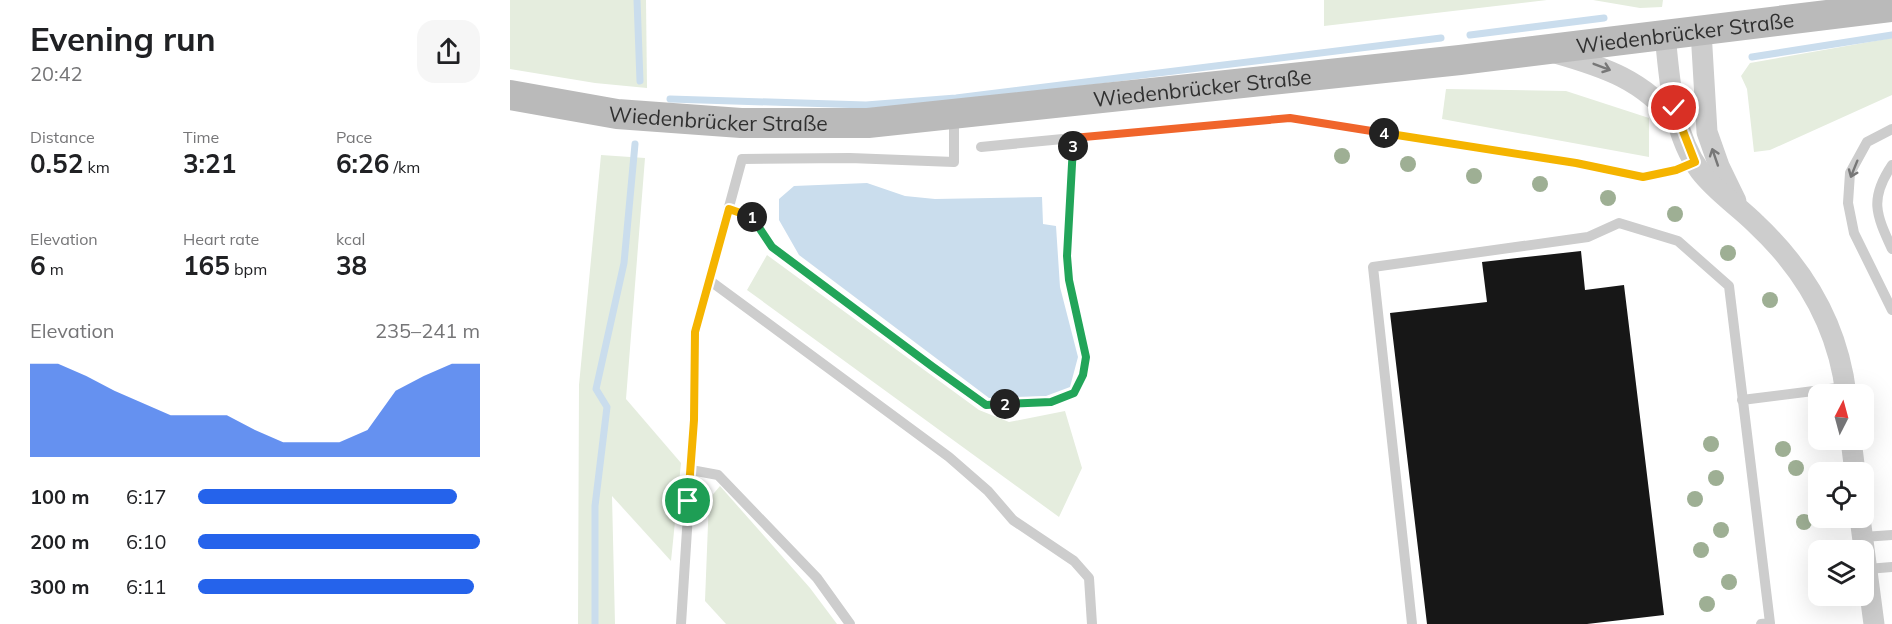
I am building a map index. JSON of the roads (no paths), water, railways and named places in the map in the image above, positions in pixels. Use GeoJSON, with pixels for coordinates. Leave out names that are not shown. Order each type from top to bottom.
{"type":"FeatureCollection","features":[{"type":"Feature","properties":{"kind":"street","name":"Wiedenbrücker Straße"},"geometry":{"type":"LineString","coordinates":[[510,95],[617,114],[741,123],[868,123],[954,116],[1546,50],[1892,7]]}},
{"type":"Feature","properties":{"kind":"street"},"geometry":{"type":"LineString","coordinates":[[1701,31],[1707,132],[1719,166],[1741,209]]}},
{"type":"Feature","properties":{"kind":"street"},"geometry":{"type":"LineString","coordinates":[[1665,36],[1678,125]]}},
{"type":"Feature","properties":{"kind":"street"},"geometry":{"type":"LineString","coordinates":[[1546,50],[1605,67],[1644,89],[1665,107],[1678,125],[1695,162],[1718,192],[1741,209],[1774,241],[1800,272],[1833,336],[1843,384]]}},
{"type":"Feature","properties":{"kind":"street"},"geometry":{"type":"LineString","coordinates":[[1872,606],[1874,624]]}},
{"type":"Feature","properties":{"kind":"lane"},"geometry":{"type":"LineString","coordinates":[[681,624],[691,470],[695,332],[742,159],[850,158],[954,162],[954,116]]}},
{"type":"Feature","properties":{"kind":"lane"},"geometry":{"type":"LineString","coordinates":[[981,147],[1290,118],[1576,163],[1643,177],[1676,170],[1695,162]]}},
{"type":"Feature","properties":{"kind":"lane"},"geometry":{"type":"LineString","coordinates":[[1892,129],[1867,142],[1850,173],[1848,203],[1854,233],[1892,310]]}},
{"type":"Feature","properties":{"kind":"lane"},"geometry":{"type":"LineString","coordinates":[[729,209],[751,216],[772,247],[986,405],[1051,402],[1074,393],[1083,375],[1086,357],[1069,280],[1067,256],[1073,138]]}},
{"type":"Feature","properties":{"kind":"lane"},"geometry":{"type":"LineString","coordinates":[[1892,165],[1879,184],[1877,217],[1892,249]]}},
{"type":"Feature","properties":{"kind":"lane"},"geometry":{"type":"LineString","coordinates":[[1412,624],[1373,267],[1588,237],[1619,223],[1678,241],[1728,286],[1770,623],[1761,624]]}},
{"type":"Feature","properties":{"kind":"lane"},"geometry":{"type":"LineString","coordinates":[[710,280],[949,457],[988,491],[1013,520],[1074,561],[1089,578],[1092,624]]}},
{"type":"Feature","properties":{"kind":"lane"},"geometry":{"type":"LineString","coordinates":[[1742,400],[1808,394]]}},
{"type":"Feature","properties":{"kind":"lane"},"geometry":{"type":"LineString","coordinates":[[691,470],[718,475],[818,578],[850,624]]}},
{"type":"Feature","properties":{"kind":"lane"},"geometry":{"type":"LineString","coordinates":[[1866,528],[1892,535]]}},
{"type":"Feature","properties":{"kind":"lane"},"geometry":{"type":"LineString","coordinates":[[1874,568],[1892,567]]}},
{"type":"Feature","properties":{"kind":"water"},"geometry":{"type":"Polygon","coordinates":[[[867,183],[905,196],[935,199],[1042,197],[1043,224],[1056,226],[1060,287],[1078,357],[1070,387],[1046,396],[989,398],[799,255],[779,220],[779,199],[794,186],[867,183]]]}},
{"type":"Feature","properties":{"kind":"waterway"},"geometry":{"type":"LineString","coordinates":[[637,0],[640,81]]}},
{"type":"Feature","properties":{"kind":"waterway"},"geometry":{"type":"LineString","coordinates":[[1470,35],[1604,18]]}},
{"type":"Feature","properties":{"kind":"waterway"},"geometry":{"type":"LineString","coordinates":[[1752,57],[1892,35]]}},
{"type":"Feature","properties":{"kind":"waterway"},"geometry":{"type":"LineString","coordinates":[[670,99],[866,105],[956,98],[1441,38]]}},
{"type":"Feature","properties":{"kind":"waterway"},"geometry":{"type":"LineString","coordinates":[[595,624],[595,506],[607,407],[596,389],[624,263],[635,144]]}}]}
